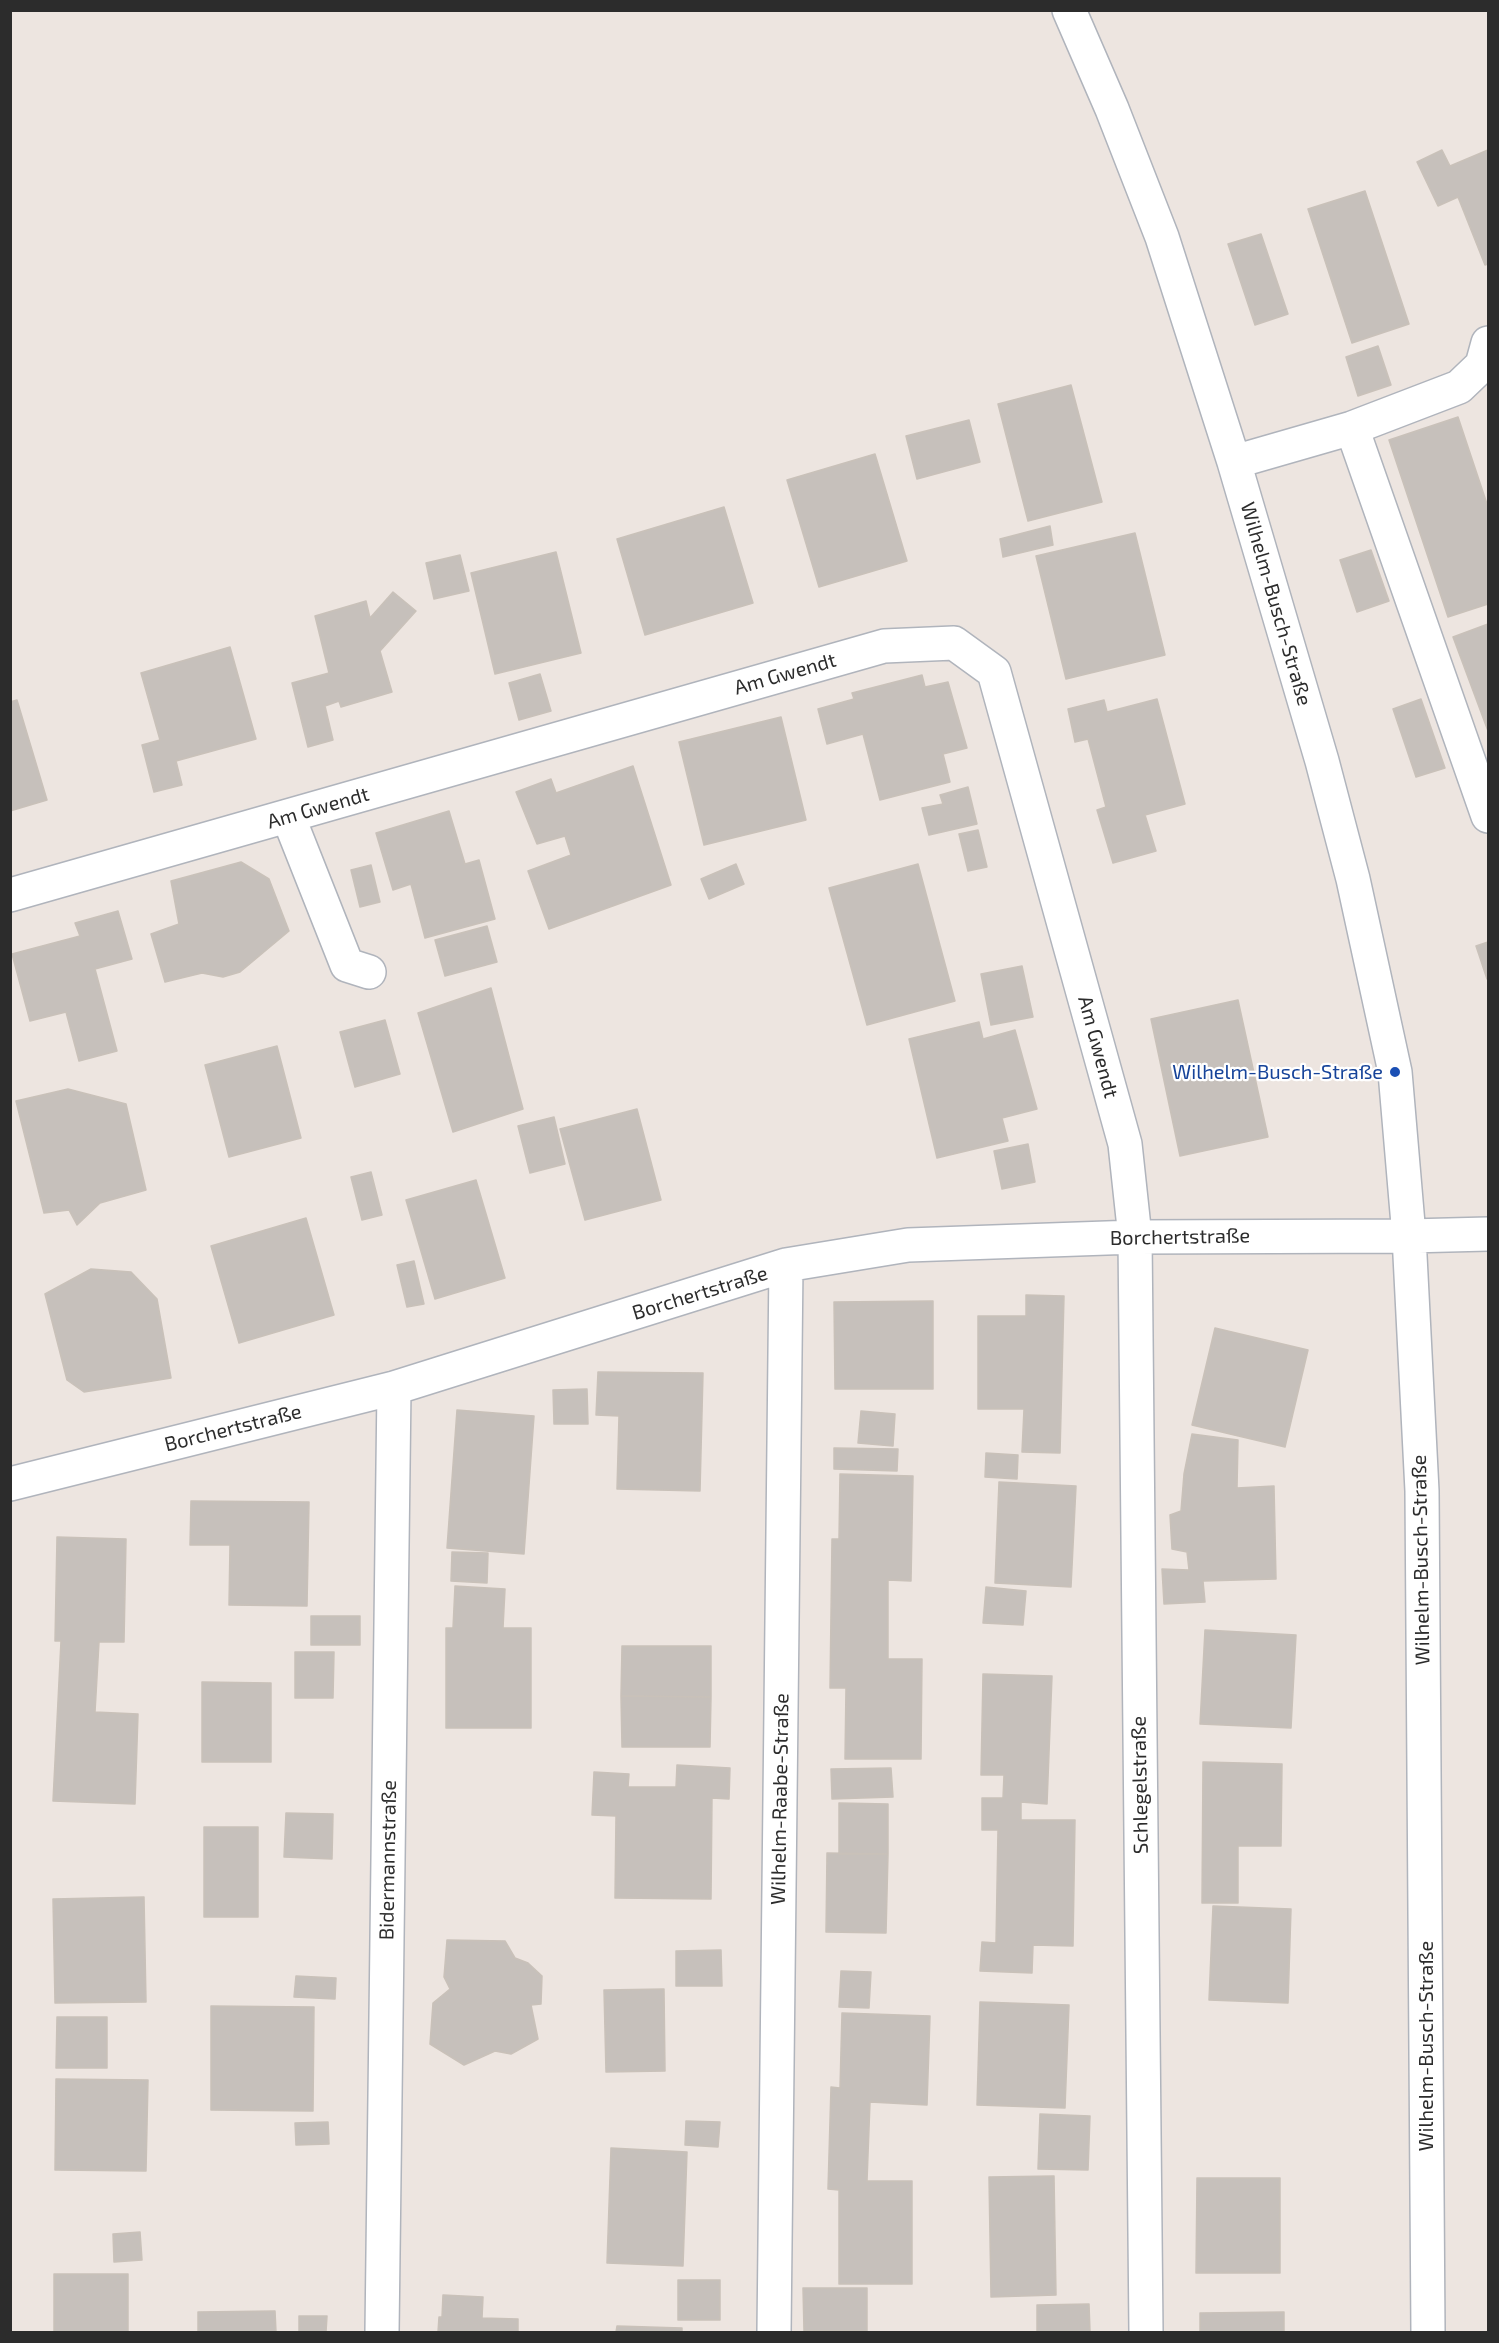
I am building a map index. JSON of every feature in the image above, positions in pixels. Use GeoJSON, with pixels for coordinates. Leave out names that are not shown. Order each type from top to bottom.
{"type":"FeatureCollection","features":[{"type":"Feature","properties":{"kind":"street","name":"Wilhelm-Busch-Straße"},"geometry":{"type":"LineString","coordinates":[[1069,10],[1113,109],[1162,237],[1234,462],[1322,762],[1355,890],[1395,1072],[1409,1236],[1422,1525],[1428,2332]]}},
{"type":"Feature","properties":{"kind":"street"},"geometry":{"type":"LineString","coordinates":[[1234,462],[1352,428],[1459,387],[1482,365],[1488,342]]}},
{"type":"Feature","properties":{"kind":"street"},"geometry":{"type":"LineString","coordinates":[[1352,428],[1488,816]]}},
{"type":"Feature","properties":{"kind":"street","name":"Am Gwendt"},"geometry":{"type":"LineString","coordinates":[[10,895],[884,646],[954,643],[994,672],[1125,1144],[1135,1237]]}},
{"type":"Feature","properties":{"kind":"street"},"geometry":{"type":"LineString","coordinates":[[288,816],[347,965],[369,972]]}},
{"type":"Feature","properties":{"kind":"street","name":"Borchertstraße"},"geometry":{"type":"LineString","coordinates":[[10,1484],[394,1388],[786,1265],[908,1245],[1135,1237],[1488,1234]]}},
{"type":"Feature","properties":{"kind":"street","name":"Schlegelstraße"},"geometry":{"type":"LineString","coordinates":[[1135,1237],[1146,2332]]}},
{"type":"Feature","properties":{"kind":"street","name":"Wilhelm-Raabe-Straße"},"geometry":{"type":"LineString","coordinates":[[774,2332],[786,1265]]}},
{"type":"Feature","properties":{"kind":"street","name":"Bidermannstraße"},"geometry":{"type":"LineString","coordinates":[[382,2332],[394,1388]]}},
{"type":"Feature","properties":{"kind":"building"},"geometry":{"type":"Polygon","coordinates":[[[1442,150],[1450,166],[1488,150],[1488,264],[1485,265],[1458,197],[1438,206],[1417,162],[1442,150]]]}},
{"type":"Feature","properties":{"kind":"building"},"geometry":{"type":"Polygon","coordinates":[[[1365,191],[1409,324],[1352,343],[1308,209],[1365,191]]]}},
{"type":"Feature","properties":{"kind":"building"},"geometry":{"type":"Polygon","coordinates":[[[1261,234],[1288,314],[1255,325],[1228,244],[1261,234]]]}},
{"type":"Feature","properties":{"kind":"building"},"geometry":{"type":"Polygon","coordinates":[[[1378,346],[1391,385],[1358,396],[1346,357],[1378,346]]]}},
{"type":"Feature","properties":{"kind":"building"},"geometry":{"type":"Polygon","coordinates":[[[1071,385],[1102,502],[1028,521],[998,404],[1071,385]]]}},
{"type":"Feature","properties":{"kind":"building"},"geometry":{"type":"Polygon","coordinates":[[[1458,417],[1488,507],[1488,604],[1448,617],[1389,440],[1458,417]]]}},
{"type":"Feature","properties":{"kind":"building"},"geometry":{"type":"Polygon","coordinates":[[[969,420],[980,462],[917,479],[906,436],[969,420]]]}},
{"type":"Feature","properties":{"kind":"building"},"geometry":{"type":"Polygon","coordinates":[[[875,454],[907,561],[819,587],[787,480],[875,454]]]}},
{"type":"Feature","properties":{"kind":"building"},"geometry":{"type":"Polygon","coordinates":[[[724,507],[753,603],[645,635],[617,539],[724,507]]]}},
{"type":"Feature","properties":{"kind":"building"},"geometry":{"type":"Polygon","coordinates":[[[1050,526],[1053,545],[1003,557],[1000,539],[1050,526]]]}},
{"type":"Feature","properties":{"kind":"building"},"geometry":{"type":"Polygon","coordinates":[[[1135,533],[1165,655],[1066,679],[1036,556],[1135,533]]]}},
{"type":"Feature","properties":{"kind":"building"},"geometry":{"type":"Polygon","coordinates":[[[1371,550],[1389,601],[1357,612],[1340,560],[1371,550]]]}},
{"type":"Feature","properties":{"kind":"building"},"geometry":{"type":"Polygon","coordinates":[[[556,552],[581,653],[495,674],[471,573],[556,552]]]}},
{"type":"Feature","properties":{"kind":"building"},"geometry":{"type":"Polygon","coordinates":[[[460,555],[469,591],[434,599],[426,563],[460,555]]]}},
{"type":"Feature","properties":{"kind":"building"},"geometry":{"type":"Polygon","coordinates":[[[393,592],[416,611],[380,651],[392,692],[341,707],[339,701],[325,706],[333,740],[308,747],[292,683],[329,673],[315,616],[366,601],[370,618],[393,592]]]}},
{"type":"Feature","properties":{"kind":"building"},"geometry":{"type":"Polygon","coordinates":[[[1488,624],[1488,731],[1453,637],[1488,624]]]}},
{"type":"Feature","properties":{"kind":"building"},"geometry":{"type":"Polygon","coordinates":[[[230,647],[256,739],[176,761],[182,785],[154,792],[142,745],[160,740],[141,673],[230,647]]]}},
{"type":"Feature","properties":{"kind":"building"},"geometry":{"type":"Polygon","coordinates":[[[540,674],[551,711],[519,720],[509,683],[540,674]]]}},
{"type":"Feature","properties":{"kind":"building"},"geometry":{"type":"Polygon","coordinates":[[[922,675],[925,687],[948,682],[967,748],[943,754],[950,782],[880,800],[863,734],[827,744],[818,709],[854,699],[852,693],[922,675]]]}},
{"type":"Feature","properties":{"kind":"building"},"geometry":{"type":"Polygon","coordinates":[[[1157,699],[1185,804],[1145,815],[1156,851],[1113,863],[1097,810],[1106,807],[1088,739],[1075,742],[1068,709],[1104,700],[1107,712],[1157,699]]]}},
{"type":"Feature","properties":{"kind":"building"},"geometry":{"type":"Polygon","coordinates":[[[1421,699],[1445,768],[1416,777],[1393,709],[1421,699]]]}},
{"type":"Feature","properties":{"kind":"building"},"geometry":{"type":"Polygon","coordinates":[[[17,700],[47,800],[10,811],[10,702],[17,700]]]}},
{"type":"Feature","properties":{"kind":"building"},"geometry":{"type":"Polygon","coordinates":[[[781,717],[806,820],[704,845],[679,742],[781,717]]]}},
{"type":"Feature","properties":{"kind":"building"},"geometry":{"type":"Polygon","coordinates":[[[633,766],[671,885],[549,929],[528,871],[571,855],[565,836],[537,844],[516,792],[551,779],[556,793],[633,766]]]}},
{"type":"Feature","properties":{"kind":"building"},"geometry":{"type":"Polygon","coordinates":[[[968,787],[977,824],[929,835],[922,808],[943,804],[940,795],[968,787]]]}},
{"type":"Feature","properties":{"kind":"building"},"geometry":{"type":"Polygon","coordinates":[[[449,811],[465,864],[479,860],[495,919],[425,938],[411,884],[393,890],[376,833],[449,811]]]}},
{"type":"Feature","properties":{"kind":"building"},"geometry":{"type":"Polygon","coordinates":[[[978,830],[987,867],[968,871],[959,834],[978,830]]]}},
{"type":"Feature","properties":{"kind":"building"},"geometry":{"type":"Polygon","coordinates":[[[241,862],[269,879],[289,931],[240,972],[223,977],[202,973],[165,982],[151,934],[179,924],[171,881],[241,862]]]}},
{"type":"Feature","properties":{"kind":"building"},"geometry":{"type":"Polygon","coordinates":[[[736,864],[744,884],[709,899],[701,879],[736,864]]]}},
{"type":"Feature","properties":{"kind":"building"},"geometry":{"type":"Polygon","coordinates":[[[918,864],[955,1001],[867,1025],[829,888],[918,864]]]}},
{"type":"Feature","properties":{"kind":"building"},"geometry":{"type":"Polygon","coordinates":[[[371,865],[380,902],[360,907],[351,870],[371,865]]]}},
{"type":"Feature","properties":{"kind":"building"},"geometry":{"type":"Polygon","coordinates":[[[118,911],[132,959],[95,969],[117,1051],[79,1061],[66,1012],[30,1021],[12,954],[80,936],[75,923],[118,911]]]}},
{"type":"Feature","properties":{"kind":"building"},"geometry":{"type":"Polygon","coordinates":[[[487,926],[497,962],[445,976],[435,940],[487,926]]]}},
{"type":"Feature","properties":{"kind":"building"},"geometry":{"type":"Polygon","coordinates":[[[1488,942],[1488,978],[1487,979],[1476,946],[1488,942]]]}},
{"type":"Feature","properties":{"kind":"building"},"geometry":{"type":"Polygon","coordinates":[[[1022,966],[1033,1017],[991,1025],[981,974],[1022,966]]]}},
{"type":"Feature","properties":{"kind":"building"},"geometry":{"type":"Polygon","coordinates":[[[491,988],[523,1109],[453,1132],[418,1013],[491,988]]]}},
{"type":"Feature","properties":{"kind":"building"},"geometry":{"type":"Polygon","coordinates":[[[1238,1000],[1268,1137],[1180,1156],[1151,1019],[1238,1000]]]}},
{"type":"Feature","properties":{"kind":"building"},"geometry":{"type":"Polygon","coordinates":[[[385,1020],[400,1074],[355,1087],[340,1032],[385,1020]]]}},
{"type":"Feature","properties":{"kind":"building"},"geometry":{"type":"Polygon","coordinates":[[[979,1022],[983,1039],[1015,1030],[1037,1109],[1002,1118],[1008,1141],[937,1158],[909,1039],[979,1022]]]}},
{"type":"Feature","properties":{"kind":"building"},"geometry":{"type":"Polygon","coordinates":[[[277,1046],[301,1138],[229,1157],[205,1065],[277,1046]]]}},
{"type":"Feature","properties":{"kind":"building"},"geometry":{"type":"Polygon","coordinates":[[[68,1089],[126,1104],[146,1190],[100,1203],[77,1225],[69,1210],[44,1213],[16,1101],[68,1089]]]}},
{"type":"Feature","properties":{"kind":"building"},"geometry":{"type":"Polygon","coordinates":[[[637,1109],[661,1200],[585,1220],[560,1129],[637,1109]]]}},
{"type":"Feature","properties":{"kind":"building"},"geometry":{"type":"Polygon","coordinates":[[[554,1117],[565,1164],[530,1173],[518,1126],[554,1117]]]}},
{"type":"Feature","properties":{"kind":"building"},"geometry":{"type":"Polygon","coordinates":[[[1028,1144],[1035,1182],[1002,1189],[994,1151],[1028,1144]]]}},
{"type":"Feature","properties":{"kind":"building"},"geometry":{"type":"Polygon","coordinates":[[[371,1172],[382,1215],[362,1220],[351,1177],[371,1172]]]}},
{"type":"Feature","properties":{"kind":"building"},"geometry":{"type":"Polygon","coordinates":[[[476,1180],[505,1278],[435,1299],[406,1200],[476,1180]]]}},
{"type":"Feature","properties":{"kind":"building"},"geometry":{"type":"Polygon","coordinates":[[[306,1218],[334,1315],[239,1343],[211,1246],[306,1218]]]}},
{"type":"Feature","properties":{"kind":"building"},"geometry":{"type":"Polygon","coordinates":[[[414,1261],[424,1304],[407,1307],[397,1265],[414,1261]]]}},
{"type":"Feature","properties":{"kind":"building"},"geometry":{"type":"Polygon","coordinates":[[[91,1269],[131,1272],[157,1299],[171,1378],[84,1392],[67,1380],[45,1294],[91,1269]]]}},
{"type":"Feature","properties":{"kind":"building"},"geometry":{"type":"Polygon","coordinates":[[[1026,1295],[1064,1296],[1060,1453],[1022,1452],[1024,1409],[978,1409],[978,1316],[1026,1316],[1026,1295]]]}},
{"type":"Feature","properties":{"kind":"building"},"geometry":{"type":"Polygon","coordinates":[[[933,1301],[933,1389],[835,1389],[834,1302],[933,1301]]]}},
{"type":"Feature","properties":{"kind":"building"},"geometry":{"type":"Polygon","coordinates":[[[1215,1328],[1308,1350],[1285,1447],[1192,1425],[1215,1328]]]}},
{"type":"Feature","properties":{"kind":"building"},"geometry":{"type":"Polygon","coordinates":[[[598,1372],[703,1373],[700,1491],[617,1489],[619,1416],[596,1415],[598,1372]]]}},
{"type":"Feature","properties":{"kind":"building"},"geometry":{"type":"Polygon","coordinates":[[[587,1389],[588,1424],[554,1424],[553,1390],[587,1389]]]}},
{"type":"Feature","properties":{"kind":"building"},"geometry":{"type":"Polygon","coordinates":[[[457,1410],[534,1416],[524,1554],[447,1548],[457,1410]]]}},
{"type":"Feature","properties":{"kind":"building"},"geometry":{"type":"Polygon","coordinates":[[[861,1411],[895,1414],[893,1446],[858,1443],[861,1411]]]}},
{"type":"Feature","properties":{"kind":"building"},"geometry":{"type":"Polygon","coordinates":[[[1192,1434],[1238,1440],[1237,1488],[1274,1486],[1276,1579],[1203,1581],[1205,1602],[1164,1604],[1162,1569],[1189,1570],[1187,1552],[1172,1549],[1170,1515],[1181,1511],[1184,1474],[1192,1434]]]}},
{"type":"Feature","properties":{"kind":"building"},"geometry":{"type":"Polygon","coordinates":[[[834,1448],[898,1449],[897,1471],[834,1469],[834,1448]]]}},
{"type":"Feature","properties":{"kind":"building"},"geometry":{"type":"Polygon","coordinates":[[[986,1453],[1018,1455],[1017,1479],[985,1477],[986,1453]]]}},
{"type":"Feature","properties":{"kind":"building"},"geometry":{"type":"Polygon","coordinates":[[[840,1474],[913,1476],[911,1581],[888,1580],[888,1659],[922,1659],[921,1759],[845,1759],[846,1688],[830,1688],[832,1539],[839,1539],[840,1474]]]}},
{"type":"Feature","properties":{"kind":"building"},"geometry":{"type":"Polygon","coordinates":[[[999,1482],[1076,1486],[1071,1587],[995,1583],[999,1482]]]}},
{"type":"Feature","properties":{"kind":"building"},"geometry":{"type":"Polygon","coordinates":[[[191,1501],[309,1502],[307,1606],[229,1605],[230,1545],[190,1545],[191,1501]]]}},
{"type":"Feature","properties":{"kind":"building"},"geometry":{"type":"Polygon","coordinates":[[[57,1537],[126,1539],[124,1642],[99,1642],[95,1712],[138,1714],[135,1804],[53,1801],[61,1641],[55,1641],[57,1537]]]}},
{"type":"Feature","properties":{"kind":"building"},"geometry":{"type":"Polygon","coordinates":[[[452,1552],[488,1553],[487,1583],[451,1581],[452,1552]]]}},
{"type":"Feature","properties":{"kind":"building"},"geometry":{"type":"Polygon","coordinates":[[[455,1586],[505,1589],[503,1628],[531,1628],[531,1728],[446,1728],[446,1628],[453,1628],[455,1586]]]}},
{"type":"Feature","properties":{"kind":"building"},"geometry":{"type":"Polygon","coordinates":[[[986,1587],[1026,1591],[1023,1625],[983,1623],[986,1587]]]}},
{"type":"Feature","properties":{"kind":"building"},"geometry":{"type":"Polygon","coordinates":[[[311,1616],[360,1616],[360,1645],[311,1645],[311,1616]]]}},
{"type":"Feature","properties":{"kind":"building"},"geometry":{"type":"Polygon","coordinates":[[[1205,1630],[1296,1635],[1291,1728],[1200,1724],[1205,1630]]]}},
{"type":"Feature","properties":{"kind":"building"},"geometry":{"type":"Polygon","coordinates":[[[622,1646],[711,1646],[711,1697],[621,1696],[622,1646]]]}},
{"type":"Feature","properties":{"kind":"building"},"geometry":{"type":"Polygon","coordinates":[[[295,1652],[334,1652],[333,1698],[295,1698],[295,1652]]]}},
{"type":"Feature","properties":{"kind":"building"},"geometry":{"type":"Polygon","coordinates":[[[983,1674],[1052,1676],[1047,1804],[1021,1802],[1021,1820],[1075,1820],[1073,1946],[1033,1945],[1032,1973],[980,1971],[982,1942],[996,1943],[998,1830],[982,1830],[982,1798],[1003,1798],[1004,1775],[981,1775],[983,1674]]]}},
{"type":"Feature","properties":{"kind":"building"},"geometry":{"type":"Polygon","coordinates":[[[202,1682],[271,1683],[271,1762],[202,1762],[202,1682]]]}},
{"type":"Feature","properties":{"kind":"building"},"geometry":{"type":"Polygon","coordinates":[[[621,1696],[711,1697],[710,1747],[622,1747],[621,1696]]]}},
{"type":"Feature","properties":{"kind":"building"},"geometry":{"type":"Polygon","coordinates":[[[1203,1762],[1282,1764],[1281,1846],[1238,1846],[1238,1903],[1202,1903],[1203,1762]]]}},
{"type":"Feature","properties":{"kind":"building"},"geometry":{"type":"Polygon","coordinates":[[[677,1765],[730,1768],[729,1799],[712,1798],[711,1899],[615,1898],[616,1816],[592,1815],[594,1772],[629,1774],[628,1787],[676,1787],[677,1765]]]}},
{"type":"Feature","properties":{"kind":"building"},"geometry":{"type":"Polygon","coordinates":[[[891,1768],[893,1797],[832,1799],[831,1769],[891,1768]]]}},
{"type":"Feature","properties":{"kind":"building"},"geometry":{"type":"Polygon","coordinates":[[[839,1803],[888,1804],[888,1854],[839,1854],[839,1803]]]}},
{"type":"Feature","properties":{"kind":"building"},"geometry":{"type":"Polygon","coordinates":[[[286,1813],[333,1814],[332,1859],[284,1857],[286,1813]]]}},
{"type":"Feature","properties":{"kind":"building"},"geometry":{"type":"Polygon","coordinates":[[[204,1827],[258,1827],[258,1917],[204,1917],[204,1827]]]}},
{"type":"Feature","properties":{"kind":"building"},"geometry":{"type":"Polygon","coordinates":[[[827,1853],[888,1854],[886,1933],[826,1932],[827,1853]]]}},
{"type":"Feature","properties":{"kind":"building"},"geometry":{"type":"Polygon","coordinates":[[[144,1897],[146,2002],[55,2003],[53,1899],[144,1897]]]}},
{"type":"Feature","properties":{"kind":"building"},"geometry":{"type":"Polygon","coordinates":[[[1213,1906],[1291,1909],[1288,2003],[1209,2000],[1213,1906]]]}},
{"type":"Feature","properties":{"kind":"building"},"geometry":{"type":"Polygon","coordinates":[[[447,1940],[505,1941],[515,1958],[528,1963],[542,1976],[541,2004],[531,2005],[538,2039],[511,2054],[495,2051],[464,2065],[430,2044],[433,2003],[450,1989],[444,1977],[447,1940]]]}},
{"type":"Feature","properties":{"kind":"building"},"geometry":{"type":"Polygon","coordinates":[[[721,1950],[722,1986],[676,1986],[676,1951],[721,1950]]]}},
{"type":"Feature","properties":{"kind":"building"},"geometry":{"type":"Polygon","coordinates":[[[841,1971],[871,1972],[869,2008],[839,2007],[841,1971]]]}},
{"type":"Feature","properties":{"kind":"building"},"geometry":{"type":"Polygon","coordinates":[[[296,1976],[336,1978],[335,1999],[294,1997],[296,1976]]]}},
{"type":"Feature","properties":{"kind":"building"},"geometry":{"type":"Polygon","coordinates":[[[664,1989],[665,2071],[606,2072],[604,1990],[664,1989]]]}},
{"type":"Feature","properties":{"kind":"building"},"geometry":{"type":"Polygon","coordinates":[[[980,2002],[1069,2005],[1065,2108],[977,2105],[980,2002]]]}},
{"type":"Feature","properties":{"kind":"building"},"geometry":{"type":"Polygon","coordinates":[[[211,2006],[314,2007],[313,2111],[211,2110],[211,2006]]]}},
{"type":"Feature","properties":{"kind":"building"},"geometry":{"type":"Polygon","coordinates":[[[842,2013],[930,2016],[927,2105],[870,2102],[867,2181],[912,2181],[912,2284],[839,2284],[839,2190],[828,2189],[831,2087],[840,2088],[842,2013]]]}},
{"type":"Feature","properties":{"kind":"building"},"geometry":{"type":"Polygon","coordinates":[[[57,2017],[107,2017],[107,2068],[56,2068],[57,2017]]]}},
{"type":"Feature","properties":{"kind":"building"},"geometry":{"type":"Polygon","coordinates":[[[56,2079],[148,2080],[146,2171],[55,2170],[56,2079]]]}},
{"type":"Feature","properties":{"kind":"building"},"geometry":{"type":"Polygon","coordinates":[[[1040,2114],[1090,2116],[1088,2170],[1038,2169],[1040,2114]]]}},
{"type":"Feature","properties":{"kind":"building"},"geometry":{"type":"Polygon","coordinates":[[[686,2121],[720,2122],[718,2147],[685,2145],[686,2121]]]}},
{"type":"Feature","properties":{"kind":"building"},"geometry":{"type":"Polygon","coordinates":[[[328,2122],[329,2144],[296,2145],[295,2123],[328,2122]]]}},
{"type":"Feature","properties":{"kind":"building"},"geometry":{"type":"Polygon","coordinates":[[[611,2148],[687,2152],[683,2266],[607,2263],[611,2148]]]}},
{"type":"Feature","properties":{"kind":"building"},"geometry":{"type":"Polygon","coordinates":[[[1054,2176],[1056,2295],[991,2297],[989,2177],[1054,2176]]]}},
{"type":"Feature","properties":{"kind":"building"},"geometry":{"type":"Polygon","coordinates":[[[1197,2178],[1280,2178],[1280,2273],[1196,2273],[1197,2178]]]}},
{"type":"Feature","properties":{"kind":"building"},"geometry":{"type":"Polygon","coordinates":[[[140,2232],[142,2260],[114,2262],[113,2234],[140,2232]]]}},
{"type":"Feature","properties":{"kind":"building"},"geometry":{"type":"Polygon","coordinates":[[[54,2274],[128,2274],[128,2332],[54,2332],[54,2274]]]}},
{"type":"Feature","properties":{"kind":"building"},"geometry":{"type":"Polygon","coordinates":[[[678,2280],[720,2280],[720,2320],[678,2320],[678,2280]]]}},
{"type":"Feature","properties":{"kind":"building"},"geometry":{"type":"Polygon","coordinates":[[[803,2288],[867,2288],[867,2331],[804,2331],[803,2288]]]}},
{"type":"Feature","properties":{"kind":"building"},"geometry":{"type":"Polygon","coordinates":[[[443,2295],[483,2297],[482,2318],[518,2319],[518,2332],[438,2332],[439,2317],[442,2317],[443,2295]]]}},
{"type":"Feature","properties":{"kind":"building"},"geometry":{"type":"Polygon","coordinates":[[[1089,2304],[1090,2332],[1037,2332],[1037,2305],[1089,2304]]]}},
{"type":"Feature","properties":{"kind":"building"},"geometry":{"type":"Polygon","coordinates":[[[275,2311],[276,2332],[198,2332],[198,2312],[275,2311]]]}},
{"type":"Feature","properties":{"kind":"building"},"geometry":{"type":"Polygon","coordinates":[[[1284,2312],[1284,2332],[1200,2332],[1200,2313],[1284,2312]]]}},
{"type":"Feature","properties":{"kind":"building"},"geometry":{"type":"Polygon","coordinates":[[[299,2316],[327,2316],[326,2332],[299,2332],[299,2316]]]}},
{"type":"Feature","properties":{"kind":"building"},"geometry":{"type":"Polygon","coordinates":[[[617,2326],[682,2328],[682,2332],[616,2332],[617,2326]]]}},
{"type":"Feature","properties":{"kind":"place","name":"Wilhelm-Busch-Straße"},"geometry":{"type":"Point","coordinates":[1395,1072]}}]}
